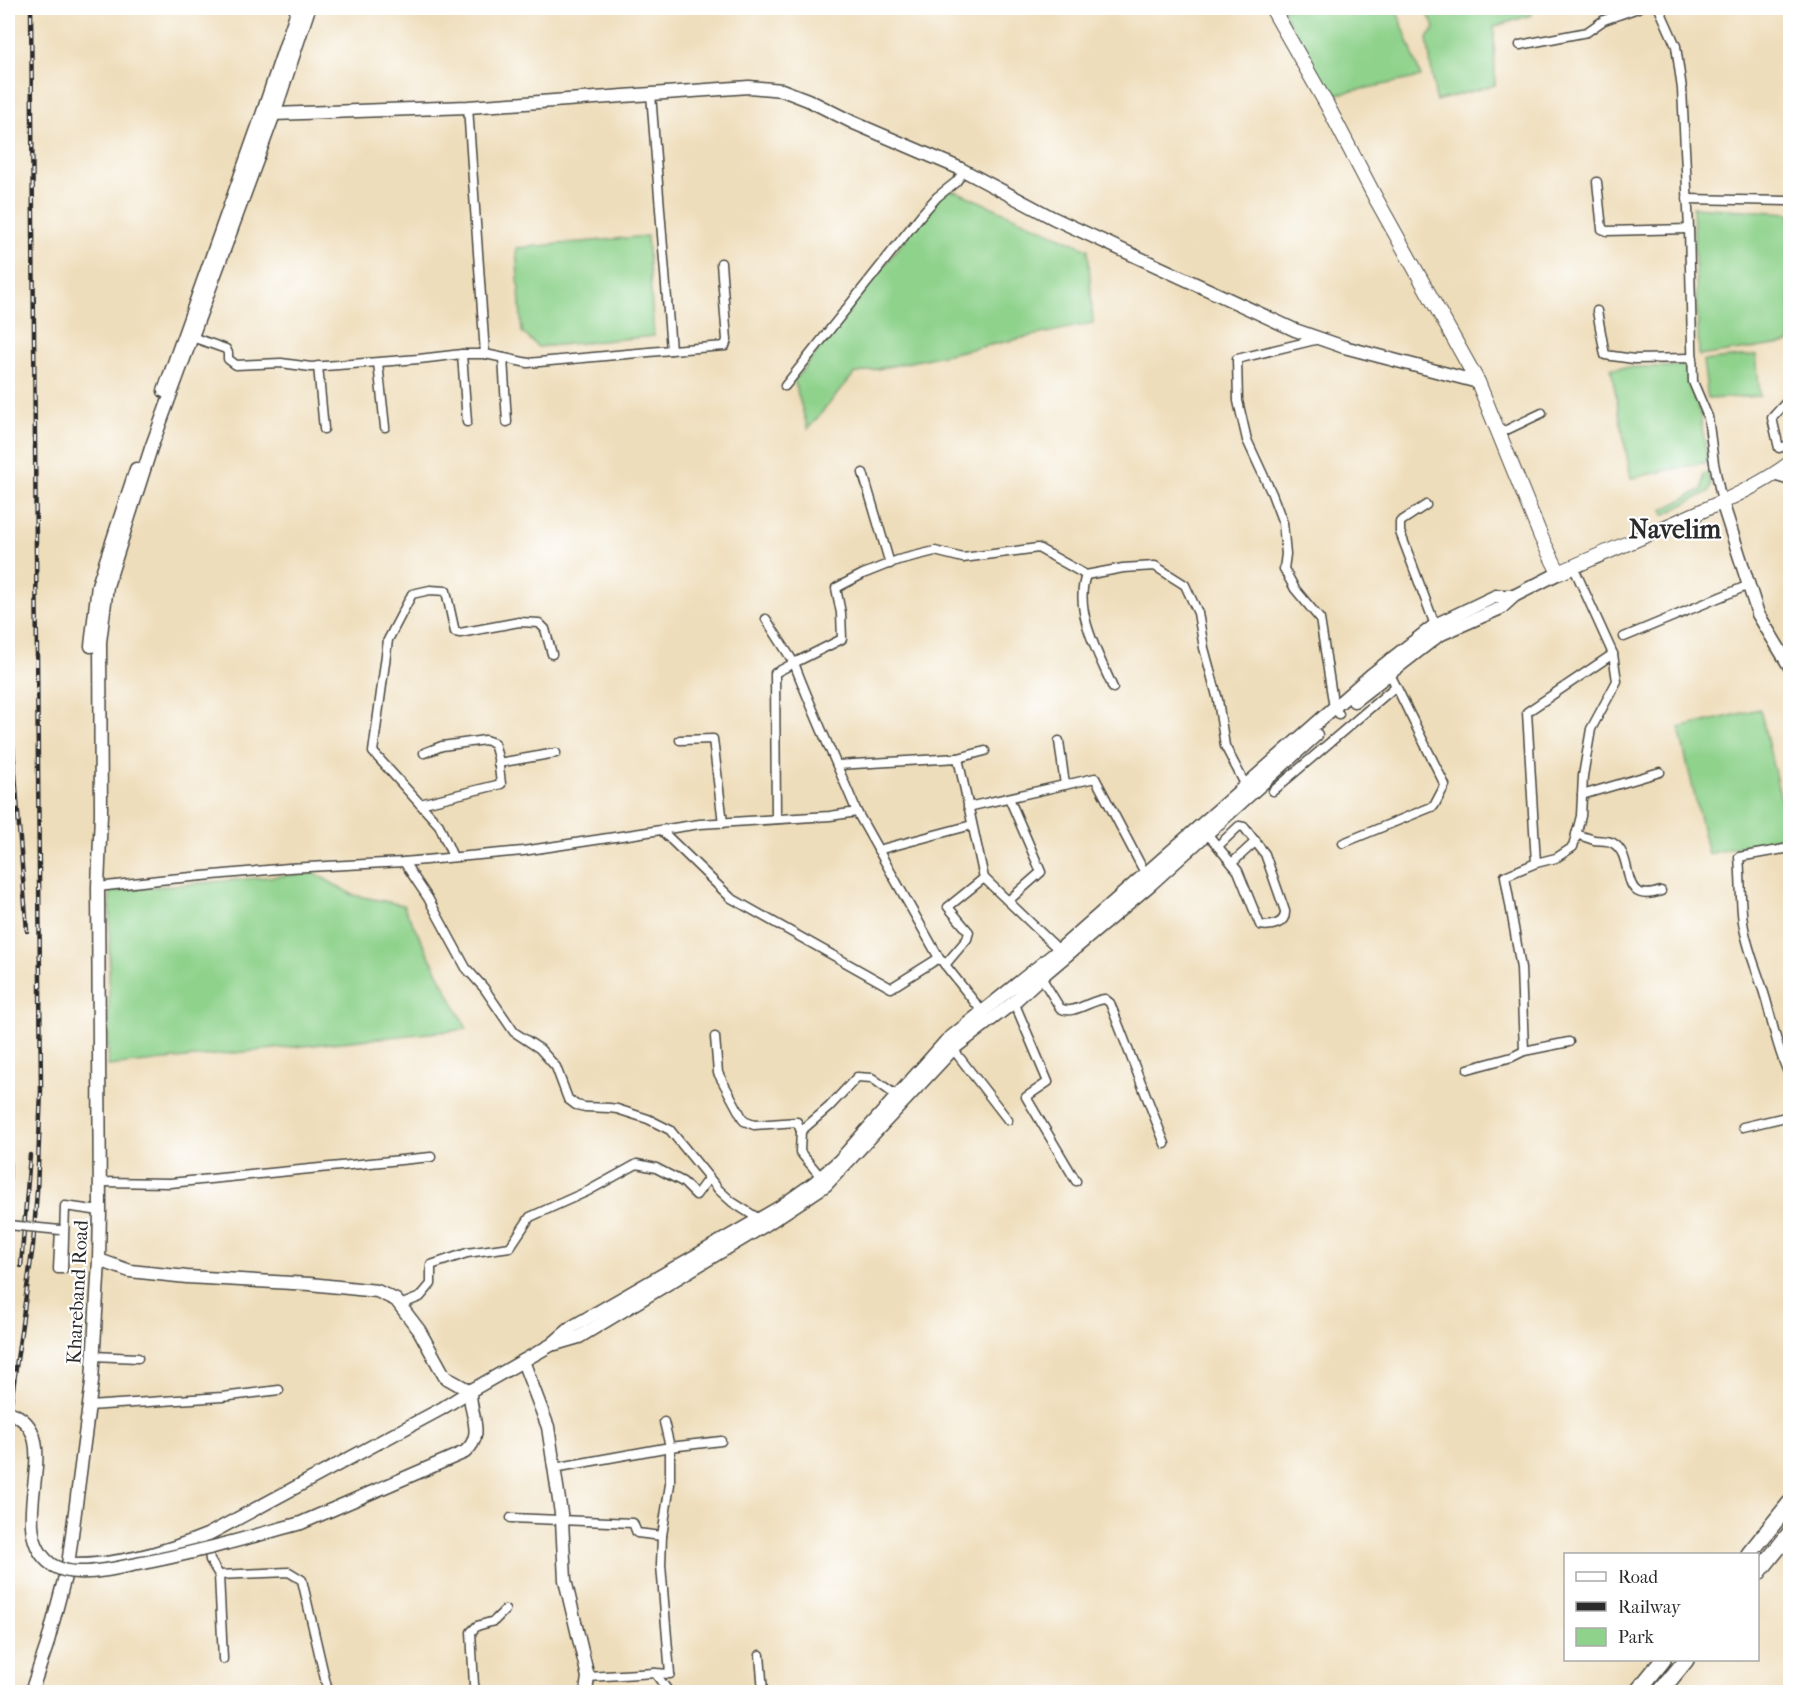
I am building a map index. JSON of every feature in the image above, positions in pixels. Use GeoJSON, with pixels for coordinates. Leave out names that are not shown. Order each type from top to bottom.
{"type":"FeatureCollection","features":[{"type":"Feature","properties":{"kind":"highway"},"geometry":{"type":"LineString","coordinates":[[1750,1553],[1791,1503]]}},
{"type":"Feature","properties":{"kind":"highway"},"geometry":{"type":"LineString","coordinates":[[1759,1572],[1791,1533]]}},
{"type":"Feature","properties":{"kind":"highway"},"geometry":{"type":"LineString","coordinates":[[1637,1692],[1661,1661]]}},
{"type":"Feature","properties":{"kind":"highway"},"geometry":{"type":"LineString","coordinates":[[1660,1692],[1684,1661]]}},
{"type":"Feature","properties":{"kind":"main road"},"geometry":{"type":"LineString","coordinates":[[268,116],[298,8]]}},
{"type":"Feature","properties":{"kind":"main road"},"geometry":{"type":"LineString","coordinates":[[98,888],[94,815],[91,641],[98,585],[148,434],[309,8]]}},
{"type":"Feature","properties":{"kind":"main road"},"geometry":{"type":"LineString","coordinates":[[1272,8],[1328,105],[1375,196],[1478,382],[1541,537],[1559,573]]}},
{"type":"Feature","properties":{"kind":"main road"},"geometry":{"type":"LineString","coordinates":[[268,116],[468,107],[749,87],[782,90],[963,171],[1053,218],[1295,330],[1344,347],[1478,382]]}},
{"type":"Feature","properties":{"kind":"main road"},"geometry":{"type":"LineString","coordinates":[[98,888],[101,814],[99,642],[107,586],[151,448],[192,337],[253,156]]}},
{"type":"Feature","properties":{"kind":"main road"},"geometry":{"type":"LineString","coordinates":[[68,1565],[89,1565],[135,1558],[207,1535],[441,1409],[551,1345],[579,1337],[780,1207],[821,1177],[839,1161],[946,1041],[985,1016],[1014,1002],[1142,892],[1246,786],[1336,711],[1439,635],[1501,608],[1514,596],[1573,566],[1722,502],[1773,476],[1791,463]]}},
{"type":"Feature","properties":{"kind":"main road"},"geometry":{"type":"LineString","coordinates":[[1722,502],[1758,614],[1791,667]]}},
{"type":"Feature","properties":{"kind":"main road"},"geometry":{"type":"LineString","coordinates":[[701,1258],[774,1220],[826,1185],[985,1016],[1146,874],[1231,812],[1371,675],[1435,625],[1496,596],[1514,596]]}},
{"type":"Feature","properties":{"kind":"main road","name":"Khareband Road"},"geometry":{"type":"LineString","coordinates":[[31,1692],[47,1645],[68,1565],[89,1406],[100,1211],[98,888]]}},
{"type":"Feature","properties":{"kind":"main road"},"geometry":{"type":"LineString","coordinates":[[99,1260],[130,1270],[187,1277],[310,1284],[376,1291],[396,1300],[419,1330],[445,1377],[470,1391]]}},
{"type":"Feature","properties":{"kind":"main road"},"geometry":{"type":"LineString","coordinates":[[523,1361],[548,1427],[562,1520],[565,1580],[588,1677],[586,1692]]}},
{"type":"Feature","properties":{"kind":"main road"},"geometry":{"type":"LineString","coordinates":[[8,1412],[24,1420],[33,1437],[35,1459],[28,1519],[35,1546],[52,1565],[63,1570],[87,1572],[157,1561],[301,1523],[465,1452],[475,1438],[476,1429],[469,1399],[470,1391]]}},
{"type":"Feature","properties":{"kind":"street"},"geometry":{"type":"LineString","coordinates":[[1520,45],[1587,32],[1604,20],[1638,8]]}},
{"type":"Feature","properties":{"kind":"street"},"geometry":{"type":"LineString","coordinates":[[1659,8],[1676,46],[1682,89],[1693,382],[1708,417],[1722,502]]}},
{"type":"Feature","properties":{"kind":"street"},"geometry":{"type":"LineString","coordinates":[[651,94],[671,350]]}},
{"type":"Feature","properties":{"kind":"street"},"geometry":{"type":"LineString","coordinates":[[468,107],[485,354]]}},
{"type":"Feature","properties":{"kind":"street"},"geometry":{"type":"LineString","coordinates":[[785,386],[921,215],[937,197],[956,182],[963,171]]}},
{"type":"Feature","properties":{"kind":"street"},"geometry":{"type":"LineString","coordinates":[[1597,182],[1602,229],[1607,231],[1689,229]]}},
{"type":"Feature","properties":{"kind":"street"},"geometry":{"type":"LineString","coordinates":[[1687,199],[1791,201]]}},
{"type":"Feature","properties":{"kind":"street"},"geometry":{"type":"LineString","coordinates":[[192,337],[226,349],[228,359],[236,365],[281,363],[318,366],[378,363],[462,354],[485,354],[528,363],[725,346],[727,340],[721,263]]}},
{"type":"Feature","properties":{"kind":"street"},"geometry":{"type":"LineString","coordinates":[[1597,311],[1605,355],[1634,359],[1693,358]]}},
{"type":"Feature","properties":{"kind":"street"},"geometry":{"type":"LineString","coordinates":[[1320,339],[1237,359],[1238,401],[1247,440],[1283,523],[1286,554],[1284,569],[1295,589],[1320,619],[1336,711]]}},
{"type":"Feature","properties":{"kind":"street"},"geometry":{"type":"LineString","coordinates":[[462,354],[467,422]]}},
{"type":"Feature","properties":{"kind":"street"},"geometry":{"type":"LineString","coordinates":[[503,358],[507,422]]}},
{"type":"Feature","properties":{"kind":"street"},"geometry":{"type":"LineString","coordinates":[[378,363],[386,427]]}},
{"type":"Feature","properties":{"kind":"street"},"geometry":{"type":"LineString","coordinates":[[318,366],[324,429]]}},
{"type":"Feature","properties":{"kind":"street"},"geometry":{"type":"LineString","coordinates":[[1789,445],[1779,448],[1772,418],[1791,398]]}},
{"type":"Feature","properties":{"kind":"street"},"geometry":{"type":"LineString","coordinates":[[1498,434],[1542,413]]}},
{"type":"Feature","properties":{"kind":"street"},"geometry":{"type":"LineString","coordinates":[[863,473],[890,564]]}},
{"type":"Feature","properties":{"kind":"street"},"geometry":{"type":"LineString","coordinates":[[1773,476],[1791,481]]}},
{"type":"Feature","properties":{"kind":"street"},"geometry":{"type":"LineString","coordinates":[[1426,505],[1400,522],[1400,532],[1435,625]]}},
{"type":"Feature","properties":{"kind":"street"},"geometry":{"type":"LineString","coordinates":[[776,819],[775,673],[842,639],[837,588],[863,574],[935,551],[963,558],[1038,548],[1086,575],[1123,568],[1155,566],[1185,585],[1197,613],[1218,700],[1225,746],[1246,786]]}},
{"type":"Feature","properties":{"kind":"street"},"geometry":{"type":"LineString","coordinates":[[1524,1051],[1521,968],[1505,876],[1536,863],[1556,858],[1573,847],[1581,816],[1583,776],[1591,729],[1617,681],[1613,654],[1573,566]]}},
{"type":"Feature","properties":{"kind":"street"},"geometry":{"type":"LineString","coordinates":[[1086,575],[1082,584],[1085,624],[1113,688]]}},
{"type":"Feature","properties":{"kind":"street"},"geometry":{"type":"LineString","coordinates":[[1624,638],[1749,585]]}},
{"type":"Feature","properties":{"kind":"street"},"geometry":{"type":"LineString","coordinates":[[453,857],[439,825],[373,752],[388,640],[412,594],[430,590],[446,591],[455,632],[519,622],[539,623],[544,629],[552,654]]}},
{"type":"Feature","properties":{"kind":"street"},"geometry":{"type":"LineString","coordinates":[[766,619],[794,663],[857,812],[942,962],[985,1016]]}},
{"type":"Feature","properties":{"kind":"street"},"geometry":{"type":"LineString","coordinates":[[1536,863],[1527,712],[1613,654]]}},
{"type":"Feature","properties":{"kind":"street"},"geometry":{"type":"LineString","coordinates":[[1343,843],[1434,806],[1445,785],[1389,672]]}},
{"type":"Feature","properties":{"kind":"street"},"geometry":{"type":"LineString","coordinates":[[1273,791],[1396,686]]}},
{"type":"Feature","properties":{"kind":"street"},"geometry":{"type":"LineString","coordinates":[[680,740],[712,739],[723,823]]}},
{"type":"Feature","properties":{"kind":"street"},"geometry":{"type":"LineString","coordinates":[[420,804],[501,784],[494,743],[485,740],[442,746],[424,753]]}},
{"type":"Feature","properties":{"kind":"street"},"geometry":{"type":"LineString","coordinates":[[1059,741],[1065,785]]}},
{"type":"Feature","properties":{"kind":"street"},"geometry":{"type":"LineString","coordinates":[[837,765],[958,758],[985,751]]}},
{"type":"Feature","properties":{"kind":"street"},"geometry":{"type":"LineString","coordinates":[[498,763],[556,753]]}},
{"type":"Feature","properties":{"kind":"street"},"geometry":{"type":"LineString","coordinates":[[958,758],[984,878],[1059,950]]}},
{"type":"Feature","properties":{"kind":"street"},"geometry":{"type":"LineString","coordinates":[[1582,795],[1660,772]]}},
{"type":"Feature","properties":{"kind":"street"},"geometry":{"type":"LineString","coordinates":[[968,807],[1095,778],[1146,874]]}},
{"type":"Feature","properties":{"kind":"street"},"geometry":{"type":"LineString","coordinates":[[1008,901],[1041,872],[1009,798]]}},
{"type":"Feature","properties":{"kind":"street"},"geometry":{"type":"LineString","coordinates":[[98,888],[289,868],[404,862],[523,851],[661,830],[857,812]]}},
{"type":"Feature","properties":{"kind":"street"},"geometry":{"type":"LineString","coordinates":[[1204,830],[1238,871],[1260,925],[1265,926],[1283,920],[1285,911],[1265,854],[1231,812]]}},
{"type":"Feature","properties":{"kind":"street"},"geometry":{"type":"LineString","coordinates":[[879,850],[972,825]]}},
{"type":"Feature","properties":{"kind":"street"},"geometry":{"type":"LineString","coordinates":[[1218,846],[1242,825]]}},
{"type":"Feature","properties":{"kind":"street"},"geometry":{"type":"LineString","coordinates":[[661,830],[731,898],[891,988],[942,962],[967,939],[969,932],[948,906],[984,878]]}},
{"type":"Feature","properties":{"kind":"street"},"geometry":{"type":"LineString","coordinates":[[1576,834],[1612,843],[1618,848],[1625,861],[1633,888],[1638,892],[1651,894],[1661,891]]}},
{"type":"Feature","properties":{"kind":"street"},"geometry":{"type":"LineString","coordinates":[[1232,863],[1256,841]]}},
{"type":"Feature","properties":{"kind":"street"},"geometry":{"type":"LineString","coordinates":[[1791,848],[1739,857],[1743,922],[1773,1026],[1791,1077]]}},
{"type":"Feature","properties":{"kind":"street"},"geometry":{"type":"LineString","coordinates":[[404,862],[428,898],[466,968],[484,988],[514,1032],[540,1049],[556,1067],[568,1099],[585,1107],[609,1108],[648,1119],[670,1130],[708,1179],[732,1202],[759,1219]]}},
{"type":"Feature","properties":{"kind":"street"},"geometry":{"type":"LineString","coordinates":[[1041,977],[1060,1008],[1065,1011],[1098,999],[1105,999],[1110,1003],[1165,1144]]}},
{"type":"Feature","properties":{"kind":"street"},"geometry":{"type":"LineString","coordinates":[[1014,1002],[1048,1082],[1026,1097],[1076,1181]]}},
{"type":"Feature","properties":{"kind":"street"},"geometry":{"type":"LineString","coordinates":[[715,1037],[717,1073],[744,1121],[754,1125],[797,1122],[801,1131],[800,1152],[821,1177]]}},
{"type":"Feature","properties":{"kind":"street"},"geometry":{"type":"LineString","coordinates":[[1468,1070],[1512,1057],[1524,1051],[1569,1042]]}},
{"type":"Feature","properties":{"kind":"street"},"geometry":{"type":"LineString","coordinates":[[953,1049],[1008,1120]]}},
{"type":"Feature","properties":{"kind":"street"},"geometry":{"type":"LineString","coordinates":[[801,1131],[829,1107],[857,1077],[872,1078],[897,1096]]}},
{"type":"Feature","properties":{"kind":"street"},"geometry":{"type":"LineString","coordinates":[[1743,1128],[1791,1116]]}},
{"type":"Feature","properties":{"kind":"street"},"geometry":{"type":"LineString","coordinates":[[99,1182],[170,1184],[431,1157]]}},
{"type":"Feature","properties":{"kind":"street"},"geometry":{"type":"LineString","coordinates":[[400,1305],[420,1298],[431,1284],[431,1265],[467,1253],[510,1247],[530,1217],[588,1191],[637,1164],[656,1168],[682,1182],[696,1195],[708,1179]]}},
{"type":"Feature","properties":{"kind":"street"},"geometry":{"type":"LineString","coordinates":[[8,1226],[60,1230],[58,1269],[63,1269],[65,1206],[100,1211]]}},
{"type":"Feature","properties":{"kind":"street"},"geometry":{"type":"LineString","coordinates":[[93,1356],[138,1358]]}},
{"type":"Feature","properties":{"kind":"street"},"geometry":{"type":"LineString","coordinates":[[89,1406],[222,1397],[279,1390]]}},
{"type":"Feature","properties":{"kind":"street"},"geometry":{"type":"LineString","coordinates":[[588,1677],[670,1674],[661,1565],[662,1536],[670,1484],[670,1447],[664,1422]]}},
{"type":"Feature","properties":{"kind":"street"},"geometry":{"type":"LineString","coordinates":[[555,1468],[670,1447],[721,1441]]}},
{"type":"Feature","properties":{"kind":"street"},"geometry":{"type":"LineString","coordinates":[[511,1518],[633,1523],[636,1533],[662,1536]]}},
{"type":"Feature","properties":{"kind":"street"},"geometry":{"type":"LineString","coordinates":[[207,1535],[210,1560],[219,1575],[223,1659]]}},
{"type":"Feature","properties":{"kind":"street"},"geometry":{"type":"LineString","coordinates":[[219,1575],[289,1572],[302,1580],[328,1692]]}},
{"type":"Feature","properties":{"kind":"street"},"geometry":{"type":"LineString","coordinates":[[477,1692],[474,1685],[471,1632],[477,1626],[494,1621],[505,1610]]}},
{"type":"Feature","properties":{"kind":"street"},"geometry":{"type":"LineString","coordinates":[[760,1656],[763,1692]]}},
{"type":"Feature","properties":{"kind":"street"},"geometry":{"type":"LineString","coordinates":[[655,1673],[669,1692]]}},
{"type":"Feature","properties":{"kind":"green space"},"geometry":{"type":"Polygon","coordinates":[[[1281,8],[1396,8],[1421,77],[1329,96],[1281,8]]]}},
{"type":"Feature","properties":{"kind":"green space"},"geometry":{"type":"Polygon","coordinates":[[[1425,8],[1531,8],[1531,15],[1494,27],[1495,85],[1436,101],[1427,38],[1435,28],[1425,8]]]}},
{"type":"Feature","properties":{"kind":"green space"},"geometry":{"type":"Polygon","coordinates":[[[944,189],[958,192],[1088,249],[1093,323],[854,374],[808,429],[794,381],[944,189]]]}},
{"type":"Feature","properties":{"kind":"green space"},"geometry":{"type":"Polygon","coordinates":[[[1693,207],[1790,213],[1790,343],[1699,356],[1693,207]]]}},
{"type":"Feature","properties":{"kind":"green space"},"geometry":{"type":"Polygon","coordinates":[[[647,236],[654,336],[538,347],[522,332],[516,248],[647,236]]]}},
{"type":"Feature","properties":{"kind":"green space"},"geometry":{"type":"Polygon","coordinates":[[[1756,355],[1760,396],[1708,399],[1703,361],[1756,355]]]}},
{"type":"Feature","properties":{"kind":"green space"},"geometry":{"type":"Polygon","coordinates":[[[1686,366],[1688,383],[1698,403],[1708,462],[1631,478],[1611,368],[1686,366]]]}},
{"type":"Feature","properties":{"kind":"green space"},"geometry":{"type":"Polygon","coordinates":[[[1708,472],[1711,486],[1708,492],[1664,515],[1662,510],[1703,489],[1703,474],[1708,472]]]}},
{"type":"Feature","properties":{"kind":"green space"},"geometry":{"type":"Polygon","coordinates":[[[1760,709],[1789,835],[1708,854],[1679,728],[1760,709]]]}},
{"type":"Feature","properties":{"kind":"green space"},"geometry":{"type":"Polygon","coordinates":[[[314,873],[353,895],[403,905],[467,1029],[108,1066],[110,891],[314,873]]]}},
{"type":"Feature","properties":{"kind":"railway"},"geometry":{"type":"LineString","coordinates":[[8,1420],[33,1245],[41,1090],[31,8]]}},
{"type":"Feature","properties":{"kind":"railway"},"geometry":{"type":"LineString","coordinates":[[8,619],[8,683],[27,931]]}},
{"type":"Feature","properties":{"kind":"railway"},"geometry":{"type":"LineString","coordinates":[[8,1034],[10,1056],[8,1264]]}},
{"type":"Feature","properties":{"kind":"railway"},"geometry":{"type":"LineString","coordinates":[[21,1266],[30,1155]]}},
{"type":"Feature","properties":{"kind":"district","name":"Navelim"},"geometry":{"type":"Point","coordinates":[1675,529]}}]}
